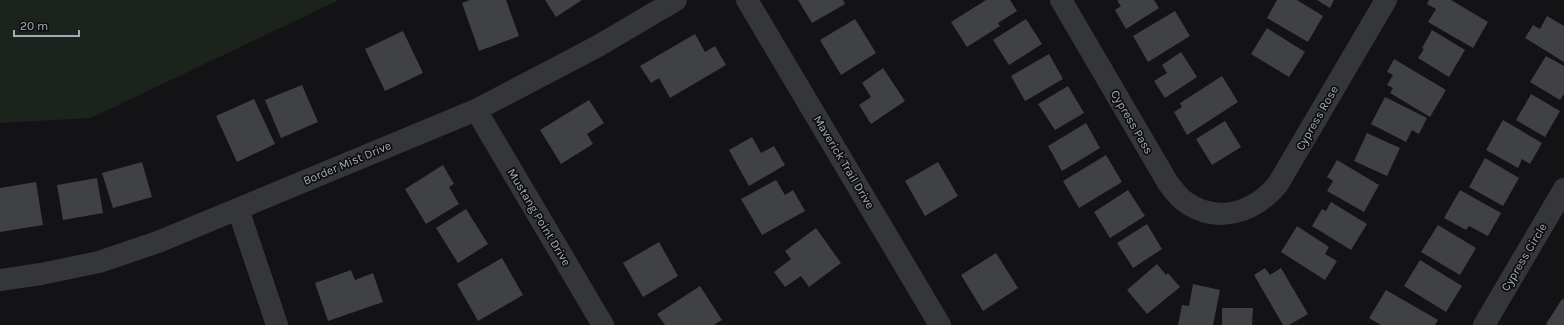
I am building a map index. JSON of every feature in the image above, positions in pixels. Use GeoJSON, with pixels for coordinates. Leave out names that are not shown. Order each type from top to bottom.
{"type":"FeatureCollection","features":[{"type":"Feature","properties":{"kind":"street","name":"Border Mist Drive"},"geometry":{"type":"LineString","coordinates":[[0,280],[41,274],[99,262],[158,242],[238,209],[476,110],[598,46],[676,0]]}},
{"type":"Feature","properties":{"kind":"street","name":"Maverick Trail Drive"},"geometry":{"type":"LineString","coordinates":[[747,0],[940,325]]}},
{"type":"Feature","properties":{"kind":"street","name":"Cypress Pass"},"geometry":{"type":"LineString","coordinates":[[1061,0],[1168,182],[1182,200],[1191,206],[1213,214],[1228,213]]}},
{"type":"Feature","properties":{"kind":"street","name":"Cypress Rose"},"geometry":{"type":"LineString","coordinates":[[1228,213],[1246,210],[1257,205],[1267,197],[1278,184],[1386,0]]}},
{"type":"Feature","properties":{"kind":"street","name":"Mustang Point Drive"},"geometry":{"type":"LineString","coordinates":[[476,110],[603,325]]}},
{"type":"Feature","properties":{"kind":"street","name":"Cypress Circle"},"geometry":{"type":"LineString","coordinates":[[1484,325],[1564,189]]}},
{"type":"Feature","properties":{"kind":"street"},"geometry":{"type":"LineString","coordinates":[[238,209],[277,325]]}},
{"type":"Feature","properties":{"kind":"shaded area"},"geometry":{"type":"Polygon","coordinates":[[[0,0],[339,0],[91,118],[0,123],[0,0]]]}},
{"type":"Feature","properties":{"kind":"building"},"geometry":{"type":"Polygon","coordinates":[[[470,0],[506,0],[519,36],[479,51],[462,3],[470,0]]]}},
{"type":"Feature","properties":{"kind":"building"},"geometry":{"type":"Polygon","coordinates":[[[545,0],[582,0],[556,17],[545,0]]]}},
{"type":"Feature","properties":{"kind":"building"},"geometry":{"type":"Polygon","coordinates":[[[798,0],[843,0],[845,4],[812,23],[798,0]]]}},
{"type":"Feature","properties":{"kind":"building"},"geometry":{"type":"Polygon","coordinates":[[[986,0],[1010,0],[1017,11],[998,23],[1000,26],[967,47],[951,22],[986,0]]]}},
{"type":"Feature","properties":{"kind":"building"},"geometry":{"type":"Polygon","coordinates":[[[1154,0],[1159,8],[1126,29],[1115,10],[1121,6],[1117,1],[1154,0]]]}},
{"type":"Feature","properties":{"kind":"building"},"geometry":{"type":"Polygon","coordinates":[[[1277,0],[1297,0],[1323,16],[1308,42],[1267,18],[1277,0]]]}},
{"type":"Feature","properties":{"kind":"building"},"geometry":{"type":"Polygon","coordinates":[[[1317,0],[1334,0],[1330,8],[1317,0]]]}},
{"type":"Feature","properties":{"kind":"building"},"geometry":{"type":"Polygon","coordinates":[[[1429,0],[1451,0],[1488,22],[1473,48],[1428,22],[1436,9],[1427,4],[1429,0]]]}},
{"type":"Feature","properties":{"kind":"building"},"geometry":{"type":"Polygon","coordinates":[[[1175,11],[1190,36],[1148,62],[1133,36],[1175,11]]]}},
{"type":"Feature","properties":{"kind":"building"},"geometry":{"type":"Polygon","coordinates":[[[1547,16],[1564,26],[1564,62],[1525,38],[1533,25],[1540,29],[1547,16]]]}},
{"type":"Feature","properties":{"kind":"building"},"geometry":{"type":"Polygon","coordinates":[[[855,19],[876,53],[841,75],[820,40],[855,19]]]}},
{"type":"Feature","properties":{"kind":"building"},"geometry":{"type":"Polygon","coordinates":[[[1026,19],[1042,44],[1009,65],[993,40],[1026,19]]]}},
{"type":"Feature","properties":{"kind":"building"},"geometry":{"type":"Polygon","coordinates":[[[1267,28],[1305,52],[1289,77],[1251,54],[1267,28]]]}},
{"type":"Feature","properties":{"kind":"building"},"geometry":{"type":"Polygon","coordinates":[[[1432,30],[1465,50],[1449,77],[1418,58],[1424,49],[1422,48],[1432,30]]]}},
{"type":"Feature","properties":{"kind":"building"},"geometry":{"type":"Polygon","coordinates":[[[403,31],[423,73],[385,91],[365,49],[403,31]]]}},
{"type":"Feature","properties":{"kind":"building"},"geometry":{"type":"Polygon","coordinates":[[[695,34],[705,52],[715,46],[726,65],[670,98],[659,78],[651,83],[640,66],[695,34]]]}},
{"type":"Feature","properties":{"kind":"building"},"geometry":{"type":"Polygon","coordinates":[[[1181,52],[1197,77],[1165,98],[1154,81],[1167,73],[1162,65],[1181,52]]]}},
{"type":"Feature","properties":{"kind":"building"},"geometry":{"type":"Polygon","coordinates":[[[1049,54],[1063,79],[1025,101],[1011,76],[1049,54]]]}},
{"type":"Feature","properties":{"kind":"building"},"geometry":{"type":"Polygon","coordinates":[[[1546,56],[1564,66],[1564,94],[1560,100],[1530,82],[1546,56]]]}},
{"type":"Feature","properties":{"kind":"building"},"geometry":{"type":"Polygon","coordinates":[[[1394,59],[1446,90],[1430,117],[1390,93],[1393,88],[1387,85],[1393,75],[1387,72],[1394,59]]]}},
{"type":"Feature","properties":{"kind":"building"},"geometry":{"type":"Polygon","coordinates":[[[883,68],[905,101],[871,124],[859,105],[871,97],[862,83],[883,68]]]}},
{"type":"Feature","properties":{"kind":"building"},"geometry":{"type":"Polygon","coordinates":[[[1222,76],[1238,102],[1187,135],[1174,112],[1182,107],[1180,103],[1222,76]]]}},
{"type":"Feature","properties":{"kind":"building"},"geometry":{"type":"Polygon","coordinates":[[[302,85],[318,122],[281,138],[265,100],[302,85]]]}},
{"type":"Feature","properties":{"kind":"building"},"geometry":{"type":"Polygon","coordinates":[[[1068,86],[1084,113],[1055,130],[1038,104],[1068,86]]]}},
{"type":"Feature","properties":{"kind":"building"},"geometry":{"type":"Polygon","coordinates":[[[1531,94],[1560,111],[1545,137],[1516,120],[1531,94]]]}},
{"type":"Feature","properties":{"kind":"building"},"geometry":{"type":"Polygon","coordinates":[[[1385,97],[1427,118],[1419,134],[1412,130],[1406,142],[1371,124],[1385,97]]]}},
{"type":"Feature","properties":{"kind":"building"},"geometry":{"type":"Polygon","coordinates":[[[254,99],[275,144],[237,162],[216,116],[254,99]]]}},
{"type":"Feature","properties":{"kind":"building"},"geometry":{"type":"Polygon","coordinates":[[[589,100],[604,123],[587,134],[593,144],[561,164],[540,130],[589,100]]]}},
{"type":"Feature","properties":{"kind":"building"},"geometry":{"type":"Polygon","coordinates":[[[1503,120],[1542,143],[1530,164],[1522,159],[1518,168],[1486,150],[1503,120]]]}},
{"type":"Feature","properties":{"kind":"building"},"geometry":{"type":"Polygon","coordinates":[[[1225,121],[1241,147],[1212,165],[1196,139],[1225,121]]]}},
{"type":"Feature","properties":{"kind":"building"},"geometry":{"type":"Polygon","coordinates":[[[1086,123],[1100,148],[1062,171],[1048,146],[1086,123]]]}},
{"type":"Feature","properties":{"kind":"building"},"geometry":{"type":"Polygon","coordinates":[[[1367,133],[1400,148],[1387,176],[1354,161],[1367,133]]]}},
{"type":"Feature","properties":{"kind":"building"},"geometry":{"type":"Polygon","coordinates":[[[752,137],[761,153],[774,146],[785,165],[749,186],[729,150],[752,137]]]}},
{"type":"Feature","properties":{"kind":"building"},"geometry":{"type":"Polygon","coordinates":[[[1106,155],[1122,182],[1079,208],[1063,181],[1106,155]]]}},
{"type":"Feature","properties":{"kind":"building"},"geometry":{"type":"Polygon","coordinates":[[[1485,158],[1519,178],[1503,206],[1469,187],[1485,158]]]}},
{"type":"Feature","properties":{"kind":"building"},"geometry":{"type":"Polygon","coordinates":[[[1337,160],[1379,185],[1364,212],[1327,191],[1333,181],[1327,177],[1337,160]]]}},
{"type":"Feature","properties":{"kind":"building"},"geometry":{"type":"Polygon","coordinates":[[[142,162],[152,197],[113,208],[102,173],[142,162]]]}},
{"type":"Feature","properties":{"kind":"building"},"geometry":{"type":"Polygon","coordinates":[[[938,162],[958,196],[925,216],[905,181],[938,162]]]}},
{"type":"Feature","properties":{"kind":"building"},"geometry":{"type":"Polygon","coordinates":[[[443,165],[454,184],[449,187],[459,204],[426,224],[405,189],[443,165]]]}},
{"type":"Feature","properties":{"kind":"building"},"geometry":{"type":"Polygon","coordinates":[[[97,178],[103,213],[63,220],[57,185],[97,178]]]}},
{"type":"Feature","properties":{"kind":"building"},"geometry":{"type":"Polygon","coordinates":[[[776,180],[785,195],[793,190],[805,211],[762,235],[741,199],[776,180]]]}},
{"type":"Feature","properties":{"kind":"building"},"geometry":{"type":"Polygon","coordinates":[[[36,182],[43,225],[0,232],[0,188],[36,182]]]}},
{"type":"Feature","properties":{"kind":"building"},"geometry":{"type":"Polygon","coordinates":[[[1128,190],[1145,216],[1110,238],[1094,212],[1128,190]]]}},
{"type":"Feature","properties":{"kind":"building"},"geometry":{"type":"Polygon","coordinates":[[[1460,190],[1501,213],[1488,236],[1469,226],[1466,230],[1444,218],[1460,190]]]}},
{"type":"Feature","properties":{"kind":"building"},"geometry":{"type":"Polygon","coordinates":[[[1331,202],[1367,224],[1351,250],[1312,226],[1322,209],[1326,211],[1331,202]]]}},
{"type":"Feature","properties":{"kind":"building"},"geometry":{"type":"Polygon","coordinates":[[[466,209],[488,244],[458,263],[436,228],[466,209]]]}},
{"type":"Feature","properties":{"kind":"building"},"geometry":{"type":"Polygon","coordinates":[[[1147,224],[1162,249],[1133,268],[1117,243],[1147,224]]]}},
{"type":"Feature","properties":{"kind":"building"},"geometry":{"type":"Polygon","coordinates":[[[1438,225],[1476,248],[1460,275],[1421,252],[1438,225]]]}},
{"type":"Feature","properties":{"kind":"building"},"geometry":{"type":"Polygon","coordinates":[[[1297,226],[1329,247],[1325,254],[1337,261],[1325,280],[1281,252],[1297,226]]]}},
{"type":"Feature","properties":{"kind":"building"},"geometry":{"type":"Polygon","coordinates":[[[816,228],[841,263],[809,287],[801,276],[785,287],[774,272],[791,259],[785,251],[816,228]]]}},
{"type":"Feature","properties":{"kind":"building"},"geometry":{"type":"Polygon","coordinates":[[[659,242],[678,276],[643,297],[623,263],[659,242]]]}},
{"type":"Feature","properties":{"kind":"building"},"geometry":{"type":"Polygon","coordinates":[[[996,253],[1018,288],[983,311],[961,275],[996,253]]]}},
{"type":"Feature","properties":{"kind":"building"},"geometry":{"type":"Polygon","coordinates":[[[502,258],[523,295],[478,321],[457,284],[502,258]]]}},
{"type":"Feature","properties":{"kind":"building"},"geometry":{"type":"Polygon","coordinates":[[[1420,260],[1462,286],[1446,312],[1404,286],[1420,260]]]}},
{"type":"Feature","properties":{"kind":"building"},"geometry":{"type":"Polygon","coordinates":[[[1157,264],[1166,275],[1168,273],[1180,287],[1147,314],[1127,290],[1157,264]]]}},
{"type":"Feature","properties":{"kind":"building"},"geometry":{"type":"Polygon","coordinates":[[[1265,268],[1270,275],[1281,268],[1308,314],[1289,325],[1283,325],[1254,275],[1265,268]]]}},
{"type":"Feature","properties":{"kind":"building"},"geometry":{"type":"Polygon","coordinates":[[[351,270],[355,280],[373,273],[383,302],[328,321],[315,283],[351,270]]]}},
{"type":"Feature","properties":{"kind":"building"},"geometry":{"type":"Polygon","coordinates":[[[1193,284],[1220,290],[1213,325],[1178,325],[1182,305],[1189,306],[1193,284]]]}},
{"type":"Feature","properties":{"kind":"building"},"geometry":{"type":"Polygon","coordinates":[[[700,286],[722,320],[714,325],[665,325],[657,314],[700,286]]]}},
{"type":"Feature","properties":{"kind":"building"},"geometry":{"type":"Polygon","coordinates":[[[1386,290],[1438,320],[1435,325],[1381,325],[1369,318],[1386,290]]]}},
{"type":"Feature","properties":{"kind":"building"},"geometry":{"type":"Polygon","coordinates":[[[1562,299],[1564,300],[1564,325],[1546,324],[1562,299]]]}},
{"type":"Feature","properties":{"kind":"building"},"geometry":{"type":"Polygon","coordinates":[[[1222,308],[1253,308],[1252,325],[1222,325],[1222,308]]]}}]}
